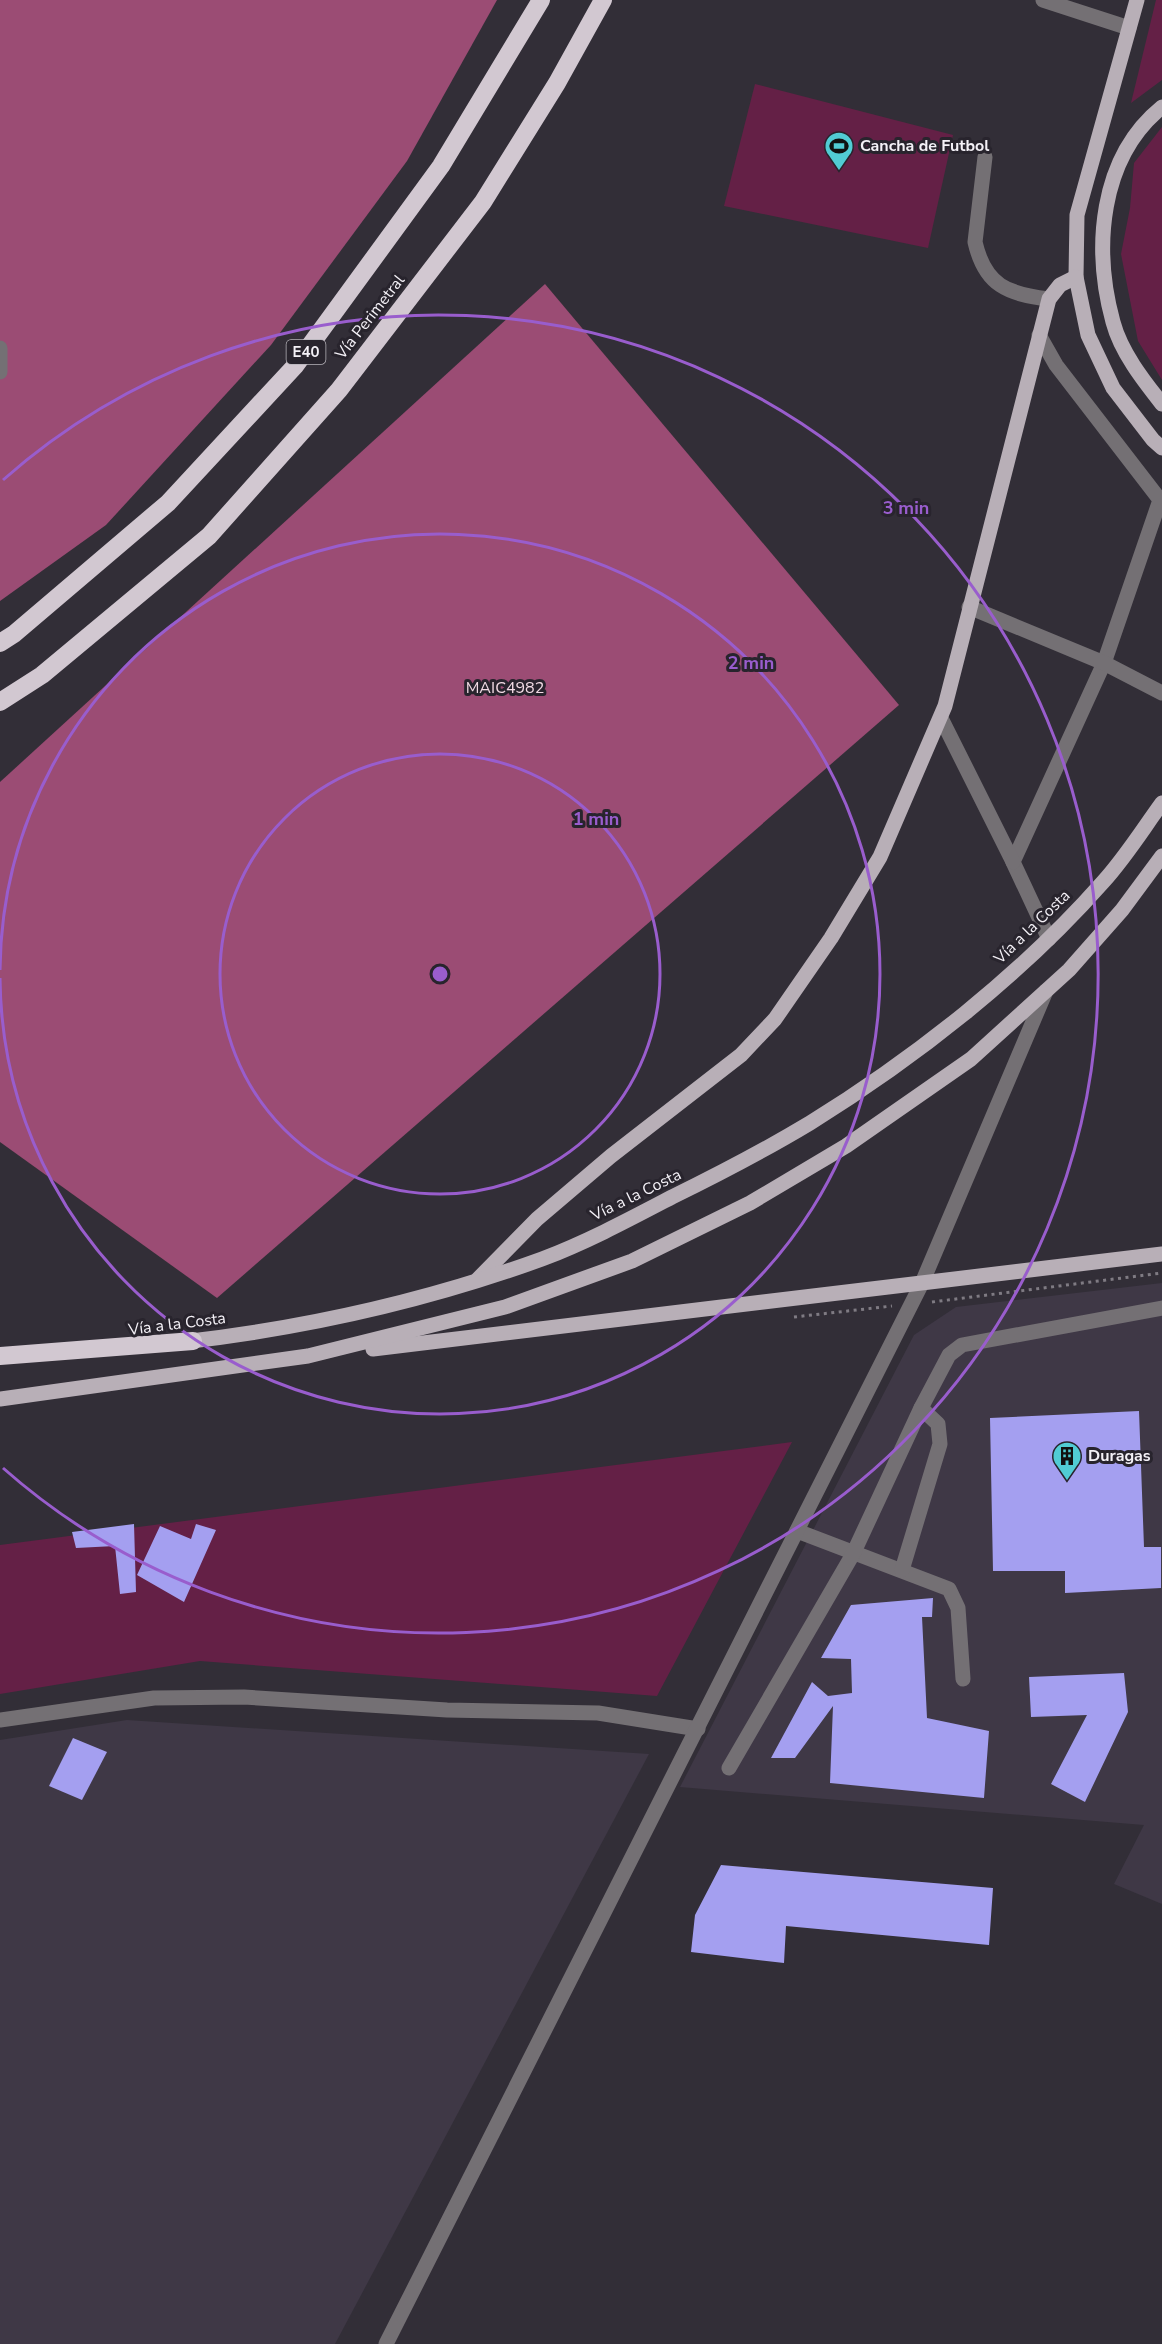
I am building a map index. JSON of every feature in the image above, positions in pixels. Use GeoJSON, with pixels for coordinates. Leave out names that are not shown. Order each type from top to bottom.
{"type":"FeatureCollection","features":[{"type":"Feature","properties":{"kind":"highway","name":"Vía Perimetral"},"geometry":{"type":"LineString","coordinates":[[0,643],[14,634],[168,503],[295,366],[441,166],[542,0]]}},
{"type":"Feature","properties":{"kind":"highway","name":"Vía Perimetral"},"geometry":{"type":"LineString","coordinates":[[0,702],[42,675],[209,536],[339,390],[483,202],[557,83],[603,0]]}},
{"type":"Feature","properties":{"kind":"highway"},"geometry":{"type":"LineString","coordinates":[[0,1356],[193,1341]]}},
{"type":"Feature","properties":{"kind":"main road"},"geometry":{"type":"LineString","coordinates":[[1137,0],[1077,215],[1076,277],[1088,335],[1113,388],[1153,440],[1162,448]]}},
{"type":"Feature","properties":{"kind":"main road"},"geometry":{"type":"LineString","coordinates":[[1162,107],[1128,145],[1114,175],[1104,217],[1102,256],[1113,323],[1137,373],[1162,404]]}},
{"type":"Feature","properties":{"kind":"main road"},"geometry":{"type":"LineString","coordinates":[[476,1281],[537,1220],[610,1156],[741,1055],[775,1019],[831,938],[880,857],[941,718],[1049,299],[1060,285],[1076,277]]}},
{"type":"Feature","properties":{"kind":"main road","name":"Vía a la Costa"},"geometry":{"type":"LineString","coordinates":[[0,1364],[193,1341],[313,1323],[395,1305],[545,1258],[612,1228],[739,1164],[810,1123],[883,1074],[945,1028],[1049,939],[1105,880],[1162,804]]}},
{"type":"Feature","properties":{"kind":"main road"},"geometry":{"type":"LineString","coordinates":[[308,1356],[506,1307],[643,1256],[750,1203],[846,1146],[970,1059],[1069,970],[1122,910],[1162,856]]}},
{"type":"Feature","properties":{"kind":"main road"},"geometry":{"type":"LineString","coordinates":[[0,1399],[308,1356],[1162,1254]]}},
{"type":"Feature","properties":{"kind":"street"},"geometry":{"type":"LineString","coordinates":[[1043,0],[1129,28]]}},
{"type":"Feature","properties":{"kind":"street"},"geometry":{"type":"LineString","coordinates":[[985,157],[975,242],[978,256],[985,269],[1004,288],[1014,294],[1049,299]]}},
{"type":"Feature","properties":{"kind":"street"},"geometry":{"type":"LineString","coordinates":[[1013,862],[1104,663],[1160,500],[1056,365],[1039,335]]}},
{"type":"Feature","properties":{"kind":"street"},"geometry":{"type":"LineString","coordinates":[[0,348],[2,357],[0,372]]}},
{"type":"Feature","properties":{"kind":"street"},"geometry":{"type":"LineString","coordinates":[[969,607],[1104,663],[1162,693]]}},
{"type":"Feature","properties":{"kind":"street"},"geometry":{"type":"LineString","coordinates":[[941,718],[1049,939]]}},
{"type":"Feature","properties":{"kind":"street"},"geometry":{"type":"LineString","coordinates":[[386,2344],[922,1283],[1046,991]]}},
{"type":"Feature","properties":{"kind":"street"},"geometry":{"type":"LineString","coordinates":[[729,1768],[853,1554],[921,1408],[949,1356],[962,1346],[1162,1308]]}},
{"type":"Feature","properties":{"kind":"street"},"geometry":{"type":"LineString","coordinates":[[902,1570],[940,1444],[938,1424],[921,1408]]}},
{"type":"Feature","properties":{"kind":"street"},"geometry":{"type":"LineString","coordinates":[[797,1531],[949,1589],[958,1608],[963,1679]]}},
{"type":"Feature","properties":{"kind":"street"},"geometry":{"type":"LineString","coordinates":[[0,1720],[154,1698],[244,1697],[447,1710],[598,1713],[698,1730]]}},
{"type":"Feature","properties":{"kind":"shaded area"},"geometry":{"type":"Polygon","coordinates":[[[1156,0],[1162,0],[1162,80],[1131,103],[1156,0]]]}},
{"type":"Feature","properties":{"kind":"shaded area","name":"Cancha de Futbol"},"geometry":{"type":"Polygon","coordinates":[[[755,84],[953,135],[928,248],[724,206],[755,84]]]}},
{"type":"Feature","properties":{"kind":"shaded area"},"geometry":{"type":"Polygon","coordinates":[[[1162,127],[1162,380],[1138,341],[1121,254],[1130,208],[1134,163],[1162,127]]]}},
{"type":"Feature","properties":{"kind":"shaded area"},"geometry":{"type":"Polygon","coordinates":[[[1162,1283],[1162,1904],[1114,1884],[1144,1825],[680,1787],[914,1335],[956,1307],[1162,1283]]]}},
{"type":"Feature","properties":{"kind":"shaded area"},"geometry":{"type":"Polygon","coordinates":[[[792,1442],[657,1696],[200,1661],[0,1694],[0,1545],[792,1442]]]}},
{"type":"Feature","properties":{"kind":"shaded area"},"geometry":{"type":"Polygon","coordinates":[[[127,1720],[649,1754],[335,2344],[0,2344],[0,1740],[127,1720]]]}},
{"type":"Feature","properties":{"kind":"green space"},"geometry":{"type":"Polygon","coordinates":[[[0,0],[497,0],[407,161],[271,345],[106,525],[0,601],[0,0]]]}},
{"type":"Feature","properties":{"kind":"green space","name":"MAIC4982"},"geometry":{"type":"Polygon","coordinates":[[[545,284],[899,705],[217,1298],[0,1142],[0,782],[545,284]]]}},
{"type":"Feature","properties":{"kind":"building","name":"Duragas"},"geometry":{"type":"Polygon","coordinates":[[[1139,1411],[1144,1547],[1161,1547],[1161,1588],[1065,1593],[1065,1571],[993,1571],[990,1418],[1139,1411]]]}},
{"type":"Feature","properties":{"kind":"building"},"geometry":{"type":"Polygon","coordinates":[[[134,1524],[136,1592],[120,1594],[115,1546],[76,1548],[72,1532],[134,1524]]]}},
{"type":"Feature","properties":{"kind":"building"},"geometry":{"type":"Polygon","coordinates":[[[196,1524],[216,1530],[184,1602],[137,1575],[160,1526],[191,1539],[196,1524]]]}},
{"type":"Feature","properties":{"kind":"building"},"geometry":{"type":"Polygon","coordinates":[[[933,1598],[932,1617],[922,1617],[927,1718],[989,1731],[984,1798],[830,1783],[833,1706],[795,1758],[771,1758],[812,1682],[828,1696],[852,1693],[851,1659],[821,1658],[851,1605],[933,1598]]]}},
{"type":"Feature","properties":{"kind":"building"},"geometry":{"type":"Polygon","coordinates":[[[1124,1673],[1128,1712],[1085,1802],[1051,1784],[1087,1715],[1031,1717],[1029,1677],[1124,1673]]]}},
{"type":"Feature","properties":{"kind":"building"},"geometry":{"type":"Polygon","coordinates":[[[73,1738],[107,1752],[82,1800],[49,1786],[73,1738]]]}},
{"type":"Feature","properties":{"kind":"building"},"geometry":{"type":"Polygon","coordinates":[[[721,1865],[993,1888],[989,1945],[786,1926],[784,1963],[691,1952],[695,1915],[721,1865]]]}},
{"type":"Feature","properties":{"kind":"place","name":"Cancha de Futbol"},"geometry":{"type":"Point","coordinates":[839,172]}},
{"type":"Feature","properties":{"kind":"place","name":"Duragas"},"geometry":{"type":"Point","coordinates":[1067,1482]}}]}
